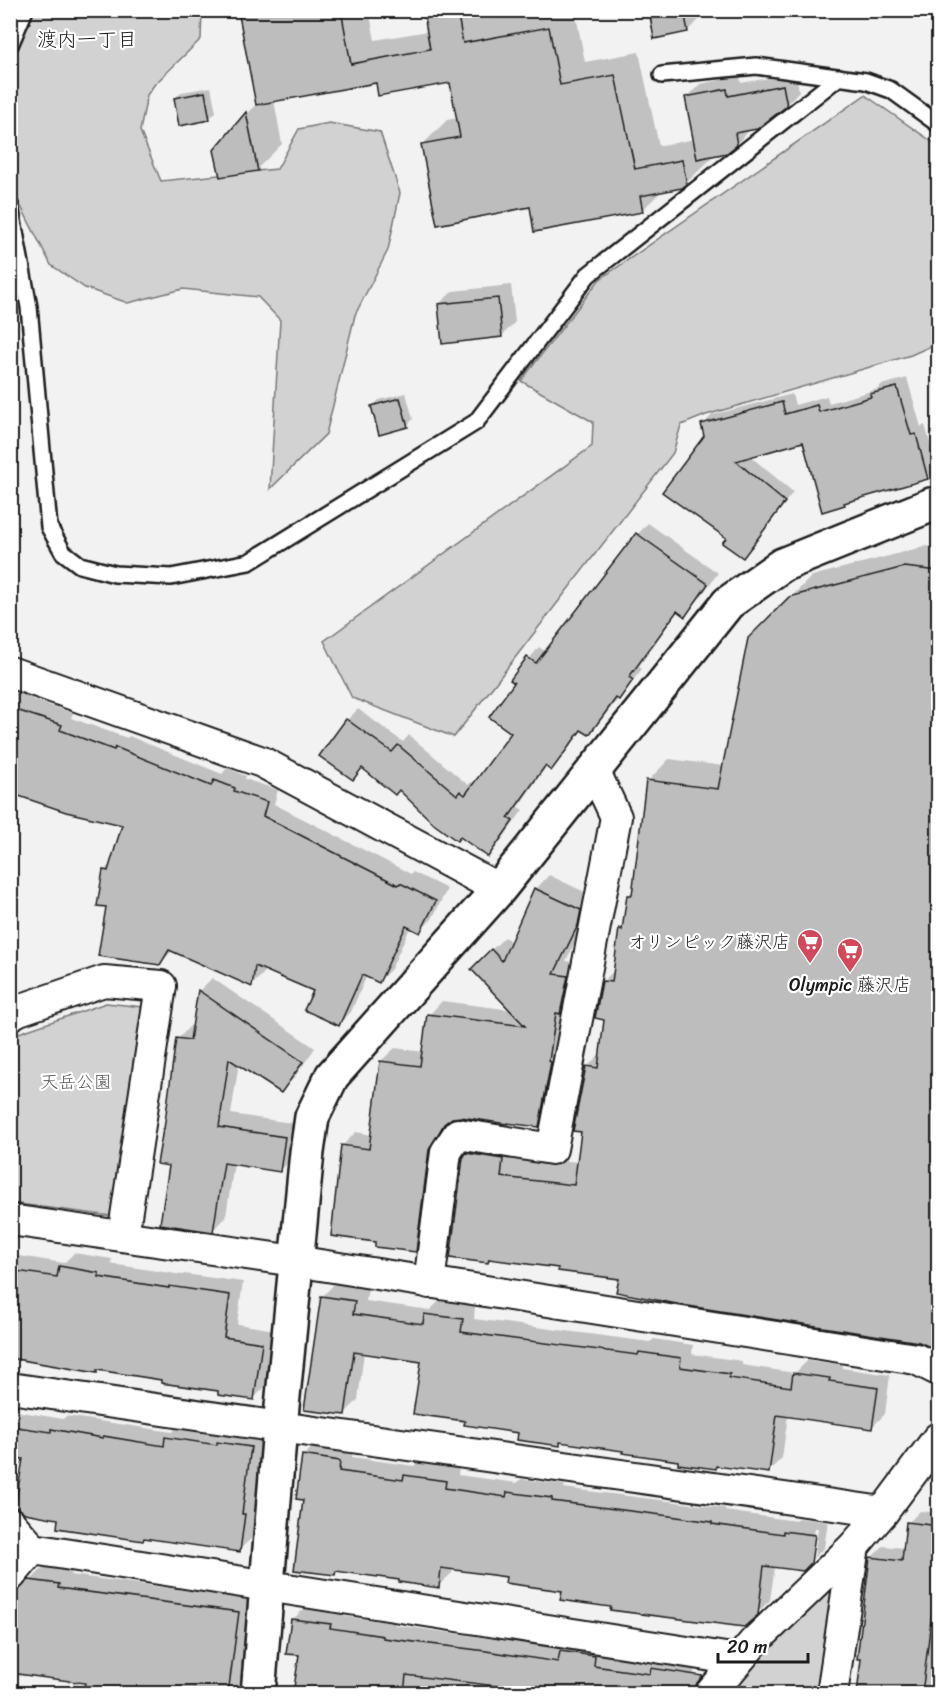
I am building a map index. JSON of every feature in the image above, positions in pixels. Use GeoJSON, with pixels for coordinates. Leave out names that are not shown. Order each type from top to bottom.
{"type":"FeatureCollection","features":[{"type":"Feature","properties":{"kind":"street"},"geometry":{"type":"LineString","coordinates":[[258,1694],[306,1152],[312,1117],[332,1076],[499,889],[595,772],[728,603],[782,565],[936,504]]}},
{"type":"Feature","properties":{"kind":"street"},"geometry":{"type":"LineString","coordinates":[[10,672],[262,762],[499,889]]}},
{"type":"Feature","properties":{"kind":"street"},"geometry":{"type":"LineString","coordinates":[[429,1283],[446,1152],[458,1134],[552,1149],[615,817],[595,772]]}},
{"type":"Feature","properties":{"kind":"street"},"geometry":{"type":"LineString","coordinates":[[14,1005],[104,981],[161,986],[123,1236]]}},
{"type":"Feature","properties":{"kind":"street"},"geometry":{"type":"LineString","coordinates":[[10,1220],[295,1261],[916,1359],[939,1370]]}},
{"type":"Feature","properties":{"kind":"street"},"geometry":{"type":"LineString","coordinates":[[10,1388],[883,1512]]}},
{"type":"Feature","properties":{"kind":"street"},"geometry":{"type":"LineString","coordinates":[[710,1694],[754,1642],[854,1546],[939,1438]]}},
{"type":"Feature","properties":{"kind":"street"},"geometry":{"type":"LineString","coordinates":[[10,1523],[33,1549],[738,1660]]}},
{"type":"Feature","properties":{"kind":"street"},"geometry":{"type":"LineString","coordinates":[[832,1694],[854,1546]]}},
{"type":"Feature","properties":{"kind":"street"},"geometry":{"type":"LineString","coordinates":[[10,1576],[33,1549]]}},
{"type":"Feature","properties":{"kind":"lane"},"geometry":{"type":"LineString","coordinates":[[10,45],[25,10]]}},
{"type":"Feature","properties":{"kind":"lane"},"geometry":{"type":"LineString","coordinates":[[662,75],[756,66],[866,81],[891,90],[939,124]]}},
{"type":"Feature","properties":{"kind":"lane"},"geometry":{"type":"LineString","coordinates":[[10,205],[29,307],[49,527],[63,552],[80,565],[116,574],[171,577],[249,562],[476,422],[588,275],[839,77]]}},
{"type":"Feature","properties":{"kind":"green space"},"geometry":{"type":"Polygon","coordinates":[[[11,11],[202,11],[201,39],[154,85],[147,95],[140,131],[161,181],[277,169],[299,129],[329,123],[380,132],[400,193],[388,250],[355,315],[326,434],[270,489],[280,320],[258,297],[183,289],[128,303],[85,288],[51,265],[11,187],[11,11]]]}},
{"type":"Feature","properties":{"kind":"green space"},"geometry":{"type":"Polygon","coordinates":[[[865,95],[938,146],[938,343],[911,355],[706,415],[681,425],[673,453],[454,737],[352,698],[324,641],[592,446],[593,422],[521,381],[599,280],[865,95]]]}},
{"type":"Feature","properties":{"kind":"green space","name":"天岳公園"},"geometry":{"type":"Polygon","coordinates":[[[106,1003],[152,1008],[119,1217],[11,1203],[10,1036],[106,1003]]]}},
{"type":"Feature","properties":{"kind":"green space"},"geometry":{"type":"Polygon","coordinates":[[[835,1569],[819,1693],[729,1693],[835,1569]]]}},
{"type":"Feature","properties":{"kind":"building"},"geometry":{"type":"Polygon","coordinates":[[[238,10],[341,10],[351,64],[430,49],[423,10],[457,10],[463,43],[549,27],[560,85],[615,75],[635,169],[682,160],[687,184],[682,188],[640,196],[643,212],[534,232],[530,207],[437,225],[421,144],[460,137],[450,83],[378,96],[376,83],[256,105],[238,10]]]}},
{"type":"Feature","properties":{"kind":"building"},"geometry":{"type":"Polygon","coordinates":[[[649,10],[684,10],[688,32],[654,39],[649,10]]]}},
{"type":"Feature","properties":{"kind":"building"},"geometry":{"type":"Polygon","coordinates":[[[783,85],[787,106],[757,129],[735,133],[737,145],[727,153],[697,159],[685,97],[727,89],[728,96],[783,85]]]}},
{"type":"Feature","properties":{"kind":"building"},"geometry":{"type":"Polygon","coordinates":[[[205,92],[210,120],[179,126],[174,98],[205,92]]]}},
{"type":"Feature","properties":{"kind":"building"},"geometry":{"type":"Polygon","coordinates":[[[246,112],[258,171],[220,177],[214,150],[246,112]]]}},
{"type":"Feature","properties":{"kind":"building"},"geometry":{"type":"Polygon","coordinates":[[[498,298],[502,337],[442,344],[438,304],[498,298]]]}},
{"type":"Feature","properties":{"kind":"building"},"geometry":{"type":"Polygon","coordinates":[[[897,387],[911,435],[916,434],[928,479],[844,503],[845,505],[822,512],[803,442],[736,461],[785,502],[743,558],[722,543],[726,538],[662,492],[704,436],[701,424],[782,402],[785,414],[817,405],[819,412],[897,387]]]}},
{"type":"Feature","properties":{"kind":"building"},"geometry":{"type":"Polygon","coordinates":[[[400,398],[408,427],[379,435],[371,406],[400,398]]]}},
{"type":"Feature","properties":{"kind":"building"},"geometry":{"type":"Polygon","coordinates":[[[636,533],[708,584],[685,617],[677,611],[629,677],[633,680],[619,700],[616,698],[589,735],[581,730],[551,771],[545,766],[508,818],[513,821],[488,857],[460,837],[457,841],[435,825],[399,790],[395,795],[362,768],[353,780],[319,756],[346,719],[392,752],[398,745],[457,795],[460,791],[465,795],[511,733],[489,717],[514,683],[510,680],[527,657],[536,663],[636,533]]]}},
{"type":"Feature","properties":{"kind":"building","name":"オリンピック藤沢店"},"geometry":{"type":"Polygon","coordinates":[[[904,567],[939,571],[939,1351],[919,1342],[682,1305],[616,1292],[619,1279],[489,1259],[488,1263],[450,1258],[463,1158],[466,1153],[503,1159],[501,1177],[574,1185],[581,1132],[573,1131],[586,1066],[598,1068],[604,1020],[595,1018],[602,981],[612,982],[619,928],[622,930],[627,895],[632,895],[646,780],[718,789],[748,638],[789,597],[904,567]]]}},
{"type":"Feature","properties":{"kind":"building"},"geometry":{"type":"Polygon","coordinates":[[[10,708],[62,725],[60,730],[114,750],[115,747],[211,786],[214,780],[235,788],[234,791],[267,802],[263,816],[398,885],[400,883],[436,901],[420,933],[406,926],[379,983],[362,975],[339,1026],[304,1010],[313,991],[255,966],[252,987],[169,950],[160,965],[98,956],[106,907],[97,906],[103,870],[108,871],[122,825],[66,812],[10,793],[10,708]]]}},
{"type":"Feature","properties":{"kind":"building"},"geometry":{"type":"Polygon","coordinates":[[[534,888],[581,910],[578,925],[554,974],[568,976],[560,1014],[556,1013],[549,1061],[551,1062],[539,1127],[461,1117],[452,1118],[444,1124],[429,1150],[416,1252],[375,1247],[375,1242],[331,1236],[341,1145],[369,1149],[380,1061],[420,1066],[427,1014],[525,1026],[471,969],[491,949],[502,961],[534,888]]]}},
{"type":"Feature","properties":{"kind":"building"},"geometry":{"type":"Polygon","coordinates":[[[198,990],[303,1062],[281,1093],[229,1059],[219,1127],[285,1137],[280,1172],[224,1163],[213,1232],[160,1224],[169,1166],[157,1164],[176,1038],[190,1040],[198,990]]]}},
{"type":"Feature","properties":{"kind":"building"},"geometry":{"type":"Polygon","coordinates":[[[59,1266],[99,1273],[99,1277],[230,1295],[224,1337],[262,1343],[254,1400],[218,1395],[218,1391],[161,1383],[161,1380],[97,1370],[97,1373],[10,1358],[10,1270],[57,1277],[59,1266]]]}},
{"type":"Feature","properties":{"kind":"building"},"geometry":{"type":"Polygon","coordinates":[[[321,1296],[355,1301],[353,1314],[423,1324],[424,1314],[463,1319],[461,1332],[638,1355],[639,1352],[681,1358],[680,1367],[730,1374],[729,1378],[791,1387],[793,1373],[878,1388],[872,1429],[777,1415],[769,1473],[678,1464],[678,1461],[622,1453],[623,1451],[560,1442],[560,1446],[517,1440],[518,1433],[464,1425],[465,1421],[413,1414],[421,1362],[354,1352],[345,1415],[304,1410],[321,1296]]]}},
{"type":"Feature","properties":{"kind":"building"},"geometry":{"type":"Polygon","coordinates":[[[10,1426],[51,1432],[51,1429],[164,1446],[165,1437],[217,1445],[217,1442],[251,1447],[242,1514],[245,1514],[240,1552],[57,1528],[58,1519],[25,1513],[15,1507],[23,1459],[10,1457],[10,1426]]]}},
{"type":"Feature","properties":{"kind":"building"},"geometry":{"type":"Polygon","coordinates":[[[302,1455],[340,1461],[339,1471],[403,1480],[404,1475],[446,1481],[445,1488],[506,1497],[507,1492],[552,1498],[552,1501],[712,1522],[712,1524],[783,1534],[783,1531],[815,1535],[811,1563],[803,1571],[764,1566],[758,1615],[744,1627],[610,1610],[611,1607],[560,1600],[562,1591],[505,1583],[506,1577],[441,1568],[439,1588],[336,1571],[335,1575],[294,1570],[303,1500],[296,1499],[302,1455]]]}},
{"type":"Feature","properties":{"kind":"building"},"geometry":{"type":"Polygon","coordinates":[[[906,1522],[939,1526],[939,1587],[936,1604],[933,1604],[922,1694],[857,1694],[861,1659],[857,1659],[870,1557],[902,1561],[906,1522]]]}},
{"type":"Feature","properties":{"kind":"building"},"geometry":{"type":"Polygon","coordinates":[[[29,1580],[59,1584],[58,1588],[239,1612],[228,1694],[135,1694],[84,1686],[85,1683],[10,1673],[10,1632],[16,1592],[29,1580]]]}},
{"type":"Feature","properties":{"kind":"building"},"geometry":{"type":"Polygon","coordinates":[[[291,1619],[331,1624],[330,1628],[383,1636],[383,1638],[558,1662],[560,1651],[595,1656],[594,1666],[650,1674],[651,1668],[703,1676],[697,1683],[693,1694],[590,1694],[529,1685],[529,1690],[406,1675],[404,1694],[293,1694],[299,1655],[286,1654],[291,1619]]]}},
{"type":"Feature","properties":{"kind":"place","name":"オリンピック藤沢店"},"geometry":{"type":"Point","coordinates":[810,965]}},
{"type":"Feature","properties":{"kind":"place","name":"Olympic 藤沢店"},"geometry":{"type":"Point","coordinates":[850,974]}},
{"type":"Feature","properties":{"kind":"district","name":"渡内一丁目"},"geometry":{"type":"Point","coordinates":[87,39]}}]}
